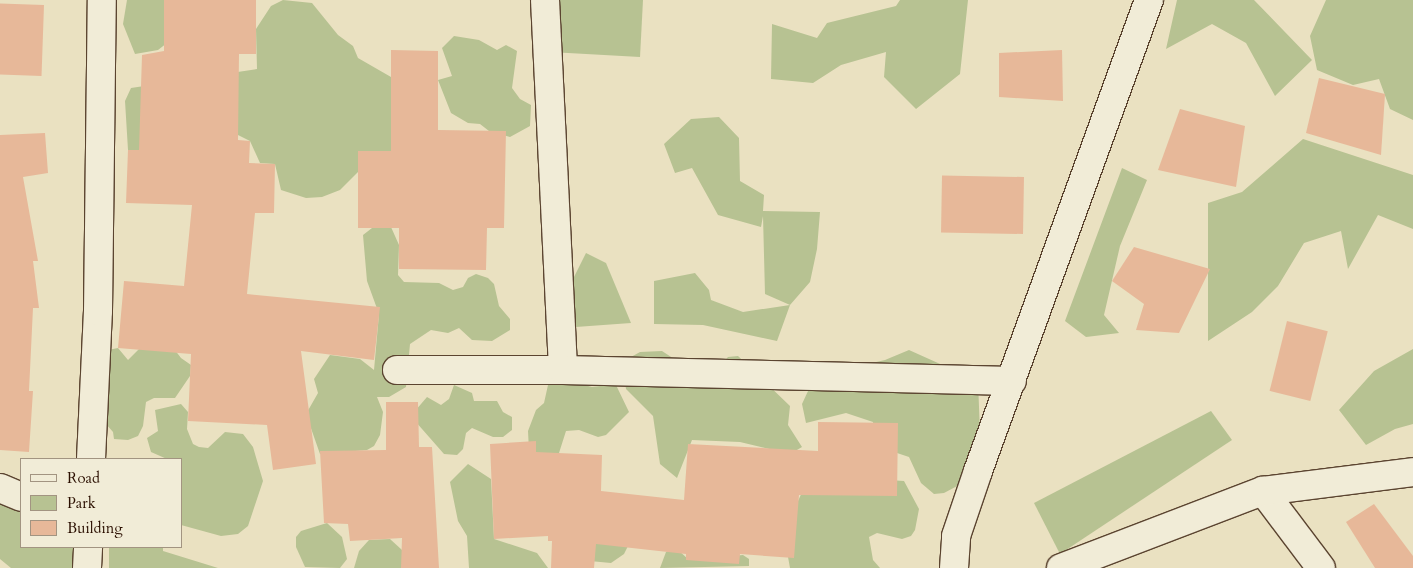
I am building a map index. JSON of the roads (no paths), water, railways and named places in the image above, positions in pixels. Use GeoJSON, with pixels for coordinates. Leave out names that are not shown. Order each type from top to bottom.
{"type":"FeatureCollection","features":[{"type":"Feature","properties":{"kind":"street"},"geometry":{"type":"LineString","coordinates":[[91,458],[98,311],[102,0]]}},
{"type":"Feature","properties":{"kind":"street"},"geometry":{"type":"LineString","coordinates":[[545,0],[563,370]]}},
{"type":"Feature","properties":{"kind":"street"},"geometry":{"type":"LineString","coordinates":[[954,568],[956,536],[1149,0]]}},
{"type":"Feature","properties":{"kind":"street"},"geometry":{"type":"LineString","coordinates":[[397,370],[563,370],[1012,381]]}},
{"type":"Feature","properties":{"kind":"street"},"geometry":{"type":"LineString","coordinates":[[1061,568],[1263,490],[1413,472]]}},
{"type":"Feature","properties":{"kind":"street"},"geometry":{"type":"LineString","coordinates":[[0,488],[20,497]]}},
{"type":"Feature","properties":{"kind":"street"},"geometry":{"type":"LineString","coordinates":[[1263,490],[1321,568]]}},
{"type":"Feature","properties":{"kind":"street"},"geometry":{"type":"LineString","coordinates":[[87,568],[88,548]]}}]}
